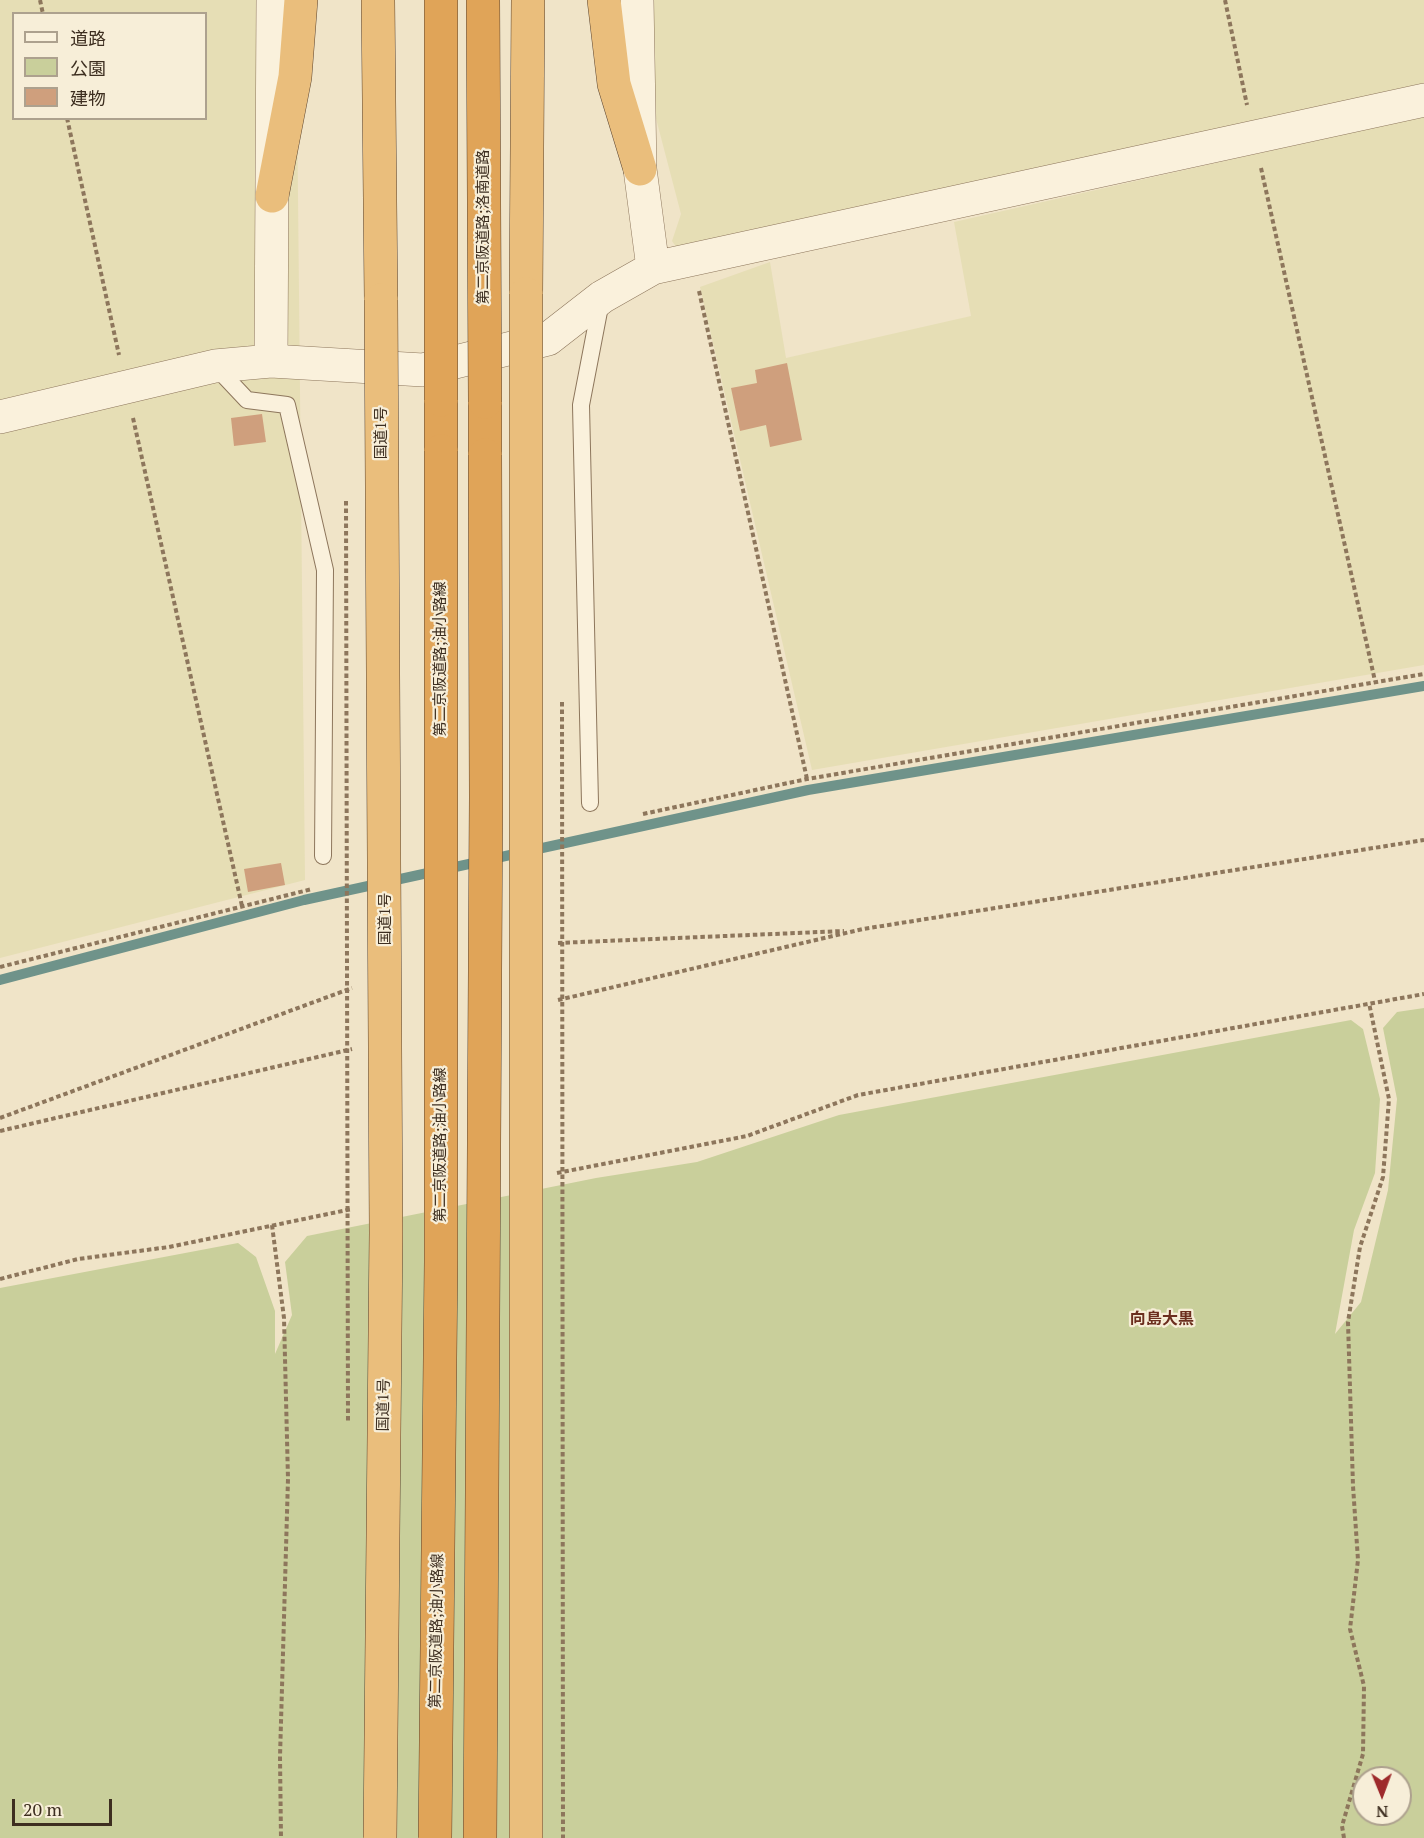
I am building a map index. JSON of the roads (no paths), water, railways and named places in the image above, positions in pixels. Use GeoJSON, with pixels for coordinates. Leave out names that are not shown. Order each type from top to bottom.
{"type":"FeatureCollection","features":[{"type":"Feature","properties":{"kind":"highway"},"geometry":{"type":"LineString","coordinates":[[273,196],[295,77],[301,0]]}},
{"type":"Feature","properties":{"kind":"highway","name":"国道1号"},"geometry":{"type":"LineString","coordinates":[[378,0],[386,1233],[380,1838]]}},
{"type":"Feature","properties":{"kind":"highway","name":"第二京阪道路;油小路線"},"geometry":{"type":"LineString","coordinates":[[435,1838],[441,1262],[441,0]]}},
{"type":"Feature","properties":{"kind":"highway","name":"第二京阪道路;洛南道路"},"geometry":{"type":"LineString","coordinates":[[480,1838],[486,797],[483,0]]}},
{"type":"Feature","properties":{"kind":"highway"},"geometry":{"type":"LineString","coordinates":[[526,1838],[528,0]]}},
{"type":"Feature","properties":{"kind":"highway"},"geometry":{"type":"LineString","coordinates":[[604,0],[614,84],[640,169]]}},
{"type":"Feature","properties":{"kind":"street"},"geometry":{"type":"LineString","coordinates":[[271,361],[273,0]]}},
{"type":"Feature","properties":{"kind":"street"},"geometry":{"type":"LineString","coordinates":[[637,0],[640,169],[653,268]]}},
{"type":"Feature","properties":{"kind":"street"},"geometry":{"type":"LineString","coordinates":[[0,417],[215,366],[271,361],[423,370],[548,339],[602,297],[653,268],[1424,100]]}},
{"type":"Feature","properties":{"kind":"lane"},"geometry":{"type":"LineString","coordinates":[[590,803],[580,405],[602,297]]}},
{"type":"Feature","properties":{"kind":"lane"},"geometry":{"type":"LineString","coordinates":[[215,366],[247,400],[287,405],[325,570],[323,856]]}},
{"type":"Feature","properties":{"kind":"waterway"},"geometry":{"type":"LineString","coordinates":[[0,980],[304,900],[808,790],[1424,686]]}},
{"type":"Feature","properties":{"kind":"district","name":"向島大黒"},"geometry":{"type":"Point","coordinates":[1162,1319]}}]}
